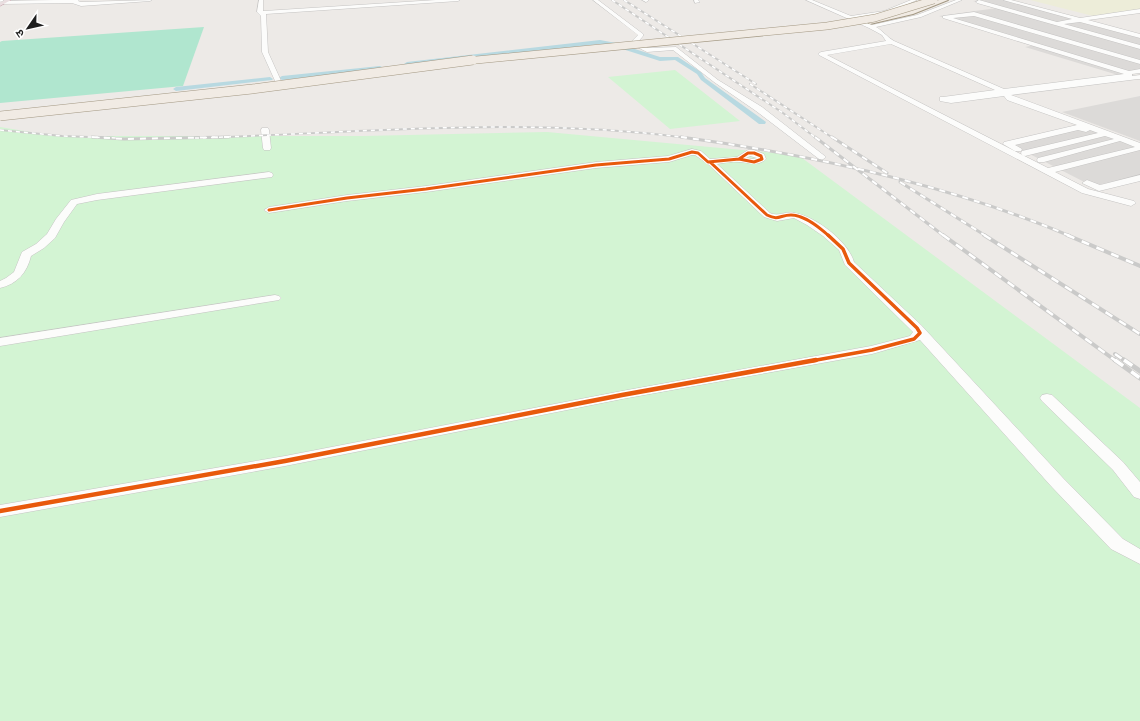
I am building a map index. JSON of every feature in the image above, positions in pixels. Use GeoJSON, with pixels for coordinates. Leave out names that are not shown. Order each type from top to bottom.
{"type":"FeatureCollection","features":[{"type":"Feature","properties":{"kind":"main road"},"geometry":{"type":"LineString","coordinates":[[0,116],[252,89],[474,60],[827,26],[875,18],[934,0]]}},
{"type":"Feature","properties":{"kind":"main road"},"geometry":{"type":"LineString","coordinates":[[0,123],[295,88],[420,70],[546,55],[844,27],[902,16],[945,0]]}},
{"type":"Feature","properties":{"kind":"street"},"geometry":{"type":"LineString","coordinates":[[3,2],[74,1],[81,4],[150,0]]}},
{"type":"Feature","properties":{"kind":"street"},"geometry":{"type":"LineString","coordinates":[[261,0],[260,12],[264,16],[265,52],[279,83]]}},
{"type":"Feature","properties":{"kind":"street"},"geometry":{"type":"LineString","coordinates":[[262,13],[402,2],[458,0]]}},
{"type":"Feature","properties":{"kind":"street"},"geometry":{"type":"LineString","coordinates":[[595,0],[641,35],[633,43],[647,50],[674,48],[716,81],[759,110],[822,157]]}},
{"type":"Feature","properties":{"kind":"street"},"geometry":{"type":"LineString","coordinates":[[808,0],[871,27],[884,34],[887,39],[892,42],[1004,92],[1008,97],[1140,148]]}},
{"type":"Feature","properties":{"kind":"street"},"geometry":{"type":"LineString","coordinates":[[850,18],[885,12],[915,0]]}},
{"type":"Feature","properties":{"kind":"street"},"geometry":{"type":"LineString","coordinates":[[871,27],[919,16],[960,0]]}},
{"type":"Feature","properties":{"kind":"street"},"geometry":{"type":"LineString","coordinates":[[1137,46],[979,2],[992,0],[1140,41]]}},
{"type":"Feature","properties":{"kind":"street"},"geometry":{"type":"LineString","coordinates":[[1005,0],[1140,36]]}},
{"type":"Feature","properties":{"kind":"street"},"geometry":{"type":"LineString","coordinates":[[1018,0],[1092,18]]}},
{"type":"Feature","properties":{"kind":"street"},"geometry":{"type":"LineString","coordinates":[[1025,0],[1140,31]]}},
{"type":"Feature","properties":{"kind":"street"},"geometry":{"type":"LineString","coordinates":[[993,32],[1140,11]]}},
{"type":"Feature","properties":{"kind":"street"},"geometry":{"type":"LineString","coordinates":[[986,18],[1018,13]]}},
{"type":"Feature","properties":{"kind":"street"},"geometry":{"type":"LineString","coordinates":[[1093,34],[1044,34],[972,14],[945,18],[1129,73],[1140,71]]}},
{"type":"Feature","properties":{"kind":"street"},"geometry":{"type":"LineString","coordinates":[[959,15],[1008,29]]}},
{"type":"Feature","properties":{"kind":"street"},"geometry":{"type":"LineString","coordinates":[[1002,22],[1033,18]]}},
{"type":"Feature","properties":{"kind":"street"},"geometry":{"type":"LineString","coordinates":[[1030,30],[1018,32],[1140,71]]}},
{"type":"Feature","properties":{"kind":"street"},"geometry":{"type":"LineString","coordinates":[[1060,34],[1077,30]]}},
{"type":"Feature","properties":{"kind":"street"},"geometry":{"type":"LineString","coordinates":[[1060,34],[1081,45],[1140,62]]}},
{"type":"Feature","properties":{"kind":"street"},"geometry":{"type":"LineString","coordinates":[[1081,45],[1114,40]]}},
{"type":"Feature","properties":{"kind":"street"},"geometry":{"type":"LineString","coordinates":[[892,42],[821,54],[1085,191],[1131,203]]}},
{"type":"Feature","properties":{"kind":"street"},"geometry":{"type":"LineString","coordinates":[[1099,51],[1137,46]]}},
{"type":"Feature","properties":{"kind":"street"},"geometry":{"type":"LineString","coordinates":[[1119,56],[1140,53]]}},
{"type":"Feature","properties":{"kind":"street"},"geometry":{"type":"LineString","coordinates":[[916,102],[943,99],[951,101],[1140,71]]}},
{"type":"Feature","properties":{"kind":"street"},"geometry":{"type":"LineString","coordinates":[[1004,92],[1140,77]]}},
{"type":"Feature","properties":{"kind":"street"},"geometry":{"type":"LineString","coordinates":[[1140,148],[1079,127],[1007,144],[1098,188],[1140,178]]}},
{"type":"Feature","properties":{"kind":"street"},"geometry":{"type":"LineString","coordinates":[[265,130],[267,148]]}},
{"type":"Feature","properties":{"kind":"street"},"geometry":{"type":"LineString","coordinates":[[1016,155],[1027,154],[1103,134]]}},
{"type":"Feature","properties":{"kind":"street"},"geometry":{"type":"LineString","coordinates":[[1041,160],[1116,141]]}},
{"type":"Feature","properties":{"kind":"street"},"geometry":{"type":"LineString","coordinates":[[1048,171],[1140,148]]}},
{"type":"Feature","properties":{"kind":"street"},"geometry":{"type":"LineString","coordinates":[[269,210],[347,198],[426,189],[596,165],[669,159],[692,152],[698,153],[710,162],[767,215],[773,218],[782,219],[792,215],[800,218],[821,230],[842,248],[849,263],[917,328],[1057,482],[1118,544],[1140,557]]}},
{"type":"Feature","properties":{"kind":"street"},"geometry":{"type":"LineString","coordinates":[[710,162],[739,159]]}},
{"type":"Feature","properties":{"kind":"street"},"geometry":{"type":"LineString","coordinates":[[0,285],[16,277],[24,265],[26,254],[40,246],[51,236],[59,222],[74,202],[97,197],[269,175]]}},
{"type":"Feature","properties":{"kind":"street"},"geometry":{"type":"LineString","coordinates":[[0,342],[274,298]]}},
{"type":"Feature","properties":{"kind":"street"},"geometry":{"type":"LineString","coordinates":[[0,511],[285,461],[622,395],[872,350],[914,339],[920,333]]}},
{"type":"Feature","properties":{"kind":"street"},"geometry":{"type":"LineString","coordinates":[[1047,398],[1118,466],[1140,493]]}},
{"type":"Feature","properties":{"kind":"shaded area"},"geometry":{"type":"Polygon","coordinates":[[[1008,0],[1140,35],[1140,72],[1118,75],[1025,47],[1035,45],[939,16],[997,8],[973,1],[1008,0]]]}},
{"type":"Feature","properties":{"kind":"shaded area"},"geometry":{"type":"Polygon","coordinates":[[[1140,96],[1140,141],[1062,112],[1140,96]]]}},
{"type":"Feature","properties":{"kind":"shaded area"},"geometry":{"type":"Polygon","coordinates":[[[1083,126],[1140,148],[1140,177],[1096,188],[1008,143],[1083,126]]]}},
{"type":"Feature","properties":{"kind":"green space"},"geometry":{"type":"Polygon","coordinates":[[[1030,0],[1140,0],[1140,10],[1093,16],[1030,0]]]}},
{"type":"Feature","properties":{"kind":"green space"},"geometry":{"type":"Polygon","coordinates":[[[204,27],[183,86],[0,103],[0,42],[2,41],[204,27]]]}},
{"type":"Feature","properties":{"kind":"green space"},"geometry":{"type":"Polygon","coordinates":[[[675,70],[740,121],[670,129],[608,77],[675,70]]]}},
{"type":"Feature","properties":{"kind":"green space"},"geometry":{"type":"Polygon","coordinates":[[[0,127],[55,136],[363,136],[547,132],[798,155],[1140,408],[1140,721],[0,721],[0,127]]]}},
{"type":"Feature","properties":{"kind":"waterway"},"geometry":{"type":"LineString","coordinates":[[407,64],[600,42],[614,44],[660,59],[676,58],[699,73],[703,79],[762,122]]}},
{"type":"Feature","properties":{"kind":"waterway"},"geometry":{"type":"LineString","coordinates":[[282,78],[380,68]]}},
{"type":"Feature","properties":{"kind":"waterway"},"geometry":{"type":"LineString","coordinates":[[176,89],[270,79]]}},
{"type":"Feature","properties":{"kind":"railway"},"geometry":{"type":"LineString","coordinates":[[612,0],[783,113],[816,138]]}},
{"type":"Feature","properties":{"kind":"railway"},"geometry":{"type":"LineString","coordinates":[[624,0],[756,84]]}},
{"type":"Feature","properties":{"kind":"railway"},"geometry":{"type":"LineString","coordinates":[[750,84],[833,138]]}},
{"type":"Feature","properties":{"kind":"railway"},"geometry":{"type":"LineString","coordinates":[[222,137],[380,130],[503,127],[626,131],[688,138]]}},
{"type":"Feature","properties":{"kind":"railway"},"geometry":{"type":"LineString","coordinates":[[0,130],[62,136],[96,137]]}},
{"type":"Feature","properties":{"kind":"railway"},"geometry":{"type":"LineString","coordinates":[[92,137],[96,137]]}},
{"type":"Feature","properties":{"kind":"railway"},"geometry":{"type":"LineString","coordinates":[[96,137],[116,138]]}},
{"type":"Feature","properties":{"kind":"railway"},"geometry":{"type":"LineString","coordinates":[[96,137],[124,139],[222,137]]}},
{"type":"Feature","properties":{"kind":"railway"},"geometry":{"type":"LineString","coordinates":[[195,138],[222,137]]}},
{"type":"Feature","properties":{"kind":"railway"},"geometry":{"type":"LineString","coordinates":[[222,137],[229,137]]}},
{"type":"Feature","properties":{"kind":"railway"},"geometry":{"type":"LineString","coordinates":[[681,137],[731,144],[857,169]]}},
{"type":"Feature","properties":{"kind":"railway"},"geometry":{"type":"LineString","coordinates":[[815,137],[857,169]]}},
{"type":"Feature","properties":{"kind":"railway"},"geometry":{"type":"LineString","coordinates":[[832,137],[887,173]]}},
{"type":"Feature","properties":{"kind":"railway"},"geometry":{"type":"LineString","coordinates":[[857,169],[976,201],[1070,236]]}},
{"type":"Feature","properties":{"kind":"railway"},"geometry":{"type":"LineString","coordinates":[[857,169],[944,236]]}},
{"type":"Feature","properties":{"kind":"railway"},"geometry":{"type":"LineString","coordinates":[[900,182],[986,236]]}},
{"type":"Feature","properties":{"kind":"railway"},"geometry":{"type":"LineString","coordinates":[[943,235],[1116,361]]}},
{"type":"Feature","properties":{"kind":"railway"},"geometry":{"type":"LineString","coordinates":[[984,235],[1140,334]]}},
{"type":"Feature","properties":{"kind":"railway"},"geometry":{"type":"LineString","coordinates":[[1067,235],[1140,266]]}},
{"type":"Feature","properties":{"kind":"railway"},"geometry":{"type":"LineString","coordinates":[[1115,354],[1125,361]]}},
{"type":"Feature","properties":{"kind":"railway"},"geometry":{"type":"LineString","coordinates":[[1115,360],[1140,378]]}},
{"type":"Feature","properties":{"kind":"railway"},"geometry":{"type":"LineString","coordinates":[[1124,360],[1140,371]]}},
{"type":"Feature","properties":{"kind":"cycle path"},"geometry":{"type":"LineString","coordinates":[[269,210],[347,198],[426,189],[596,165],[669,159],[692,152],[698,153],[708,162],[739,159],[748,153],[754,153],[761,156],[762,159],[754,162],[739,159]]}},
{"type":"Feature","properties":{"kind":"cycle path"},"geometry":{"type":"LineString","coordinates":[[0,511],[285,461],[622,395],[872,350],[914,339],[920,333],[917,328],[849,263],[843,249],[827,234],[811,223],[796,216],[791,215],[775,218],[767,215],[710,162]]}}]}
